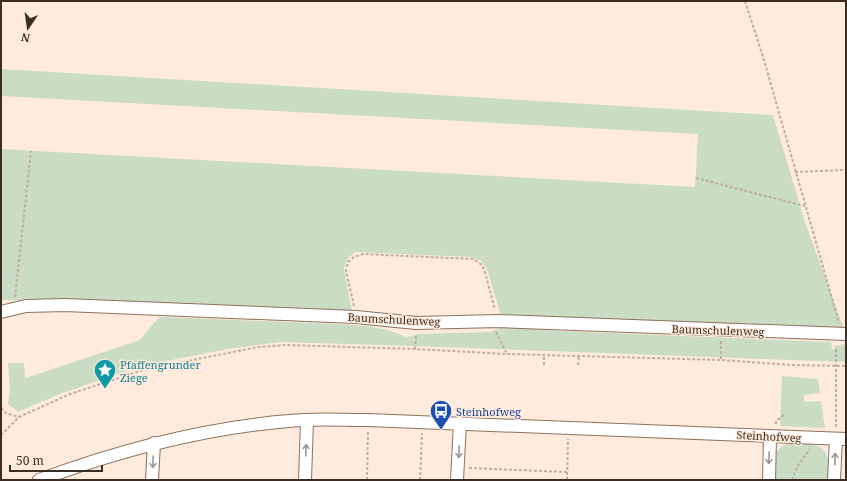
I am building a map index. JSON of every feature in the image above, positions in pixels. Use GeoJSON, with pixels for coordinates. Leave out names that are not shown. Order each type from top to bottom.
{"type":"FeatureCollection","features":[{"type":"Feature","properties":{"kind":"street","name":"Baumschulenweg"},"geometry":{"type":"LineString","coordinates":[[1,312],[26,306],[65,305],[356,317],[416,323],[494,321],[841,334]]}},
{"type":"Feature","properties":{"kind":"street","name":"Steinhofweg"},"geometry":{"type":"LineString","coordinates":[[39,480],[114,454],[154,443],[221,429],[289,420],[368,420],[460,423],[841,439]]}},
{"type":"Feature","properties":{"kind":"street"},"geometry":{"type":"LineString","coordinates":[[305,480],[307,420]]}},
{"type":"Feature","properties":{"kind":"street"},"geometry":{"type":"LineString","coordinates":[[457,480],[460,423]]}},
{"type":"Feature","properties":{"kind":"street"},"geometry":{"type":"LineString","coordinates":[[769,480],[770,436]]}},
{"type":"Feature","properties":{"kind":"street"},"geometry":{"type":"LineString","coordinates":[[834,480],[841,439]]}},
{"type":"Feature","properties":{"kind":"street"},"geometry":{"type":"LineString","coordinates":[[152,480],[154,443]]}},
{"type":"Feature","properties":{"kind":"path"},"geometry":{"type":"LineString","coordinates":[[745,1],[764,60],[839,324],[841,334],[835,366],[841,439]]}},
{"type":"Feature","properties":{"kind":"path"},"geometry":{"type":"LineString","coordinates":[[14,308],[31,151]]}},
{"type":"Feature","properties":{"kind":"path"},"geometry":{"type":"LineString","coordinates":[[795,172],[846,170]]}},
{"type":"Feature","properties":{"kind":"path"},"geometry":{"type":"LineString","coordinates":[[696,178],[805,206]]}},
{"type":"Feature","properties":{"kind":"path"},"geometry":{"type":"LineString","coordinates":[[356,317],[346,271],[348,262],[354,258],[363,254],[474,259],[482,265],[485,272],[494,321],[507,354]]}},
{"type":"Feature","properties":{"kind":"path"},"geometry":{"type":"LineString","coordinates":[[721,330],[721,360]]}},
{"type":"Feature","properties":{"kind":"path"},"geometry":{"type":"LineString","coordinates":[[1,435],[19,417],[70,394],[142,370],[258,347],[287,345],[415,349],[544,356],[721,360],[846,366]]}},
{"type":"Feature","properties":{"kind":"path"},"geometry":{"type":"LineString","coordinates":[[544,356],[544,365]]}},
{"type":"Feature","properties":{"kind":"path"},"geometry":{"type":"LineString","coordinates":[[578,365],[579,356]]}},
{"type":"Feature","properties":{"kind":"path"},"geometry":{"type":"LineString","coordinates":[[1,408],[6,413],[19,417]]}},
{"type":"Feature","properties":{"kind":"path"},"geometry":{"type":"LineString","coordinates":[[367,480],[368,420]]}},
{"type":"Feature","properties":{"kind":"path"},"geometry":{"type":"LineString","coordinates":[[420,480],[422,422]]}},
{"type":"Feature","properties":{"kind":"path"},"geometry":{"type":"LineString","coordinates":[[567,480],[569,428]]}},
{"type":"Feature","properties":{"kind":"path"},"geometry":{"type":"LineString","coordinates":[[792,480],[797,467],[818,438]]}},
{"type":"Feature","properties":{"kind":"path"},"geometry":{"type":"LineString","coordinates":[[458,467],[567,472]]}},
{"type":"Feature","properties":{"kind":"green space"},"geometry":{"type":"Polygon","coordinates":[[[1,69],[773,115],[805,222],[844,329],[501,316],[487,269],[480,260],[469,257],[355,252],[348,258],[344,268],[352,312],[1,300],[1,149],[695,187],[698,134],[1,96],[1,69]]]}},
{"type":"Feature","properties":{"kind":"green space"},"geometry":{"type":"Polygon","coordinates":[[[159,317],[368,326],[388,330],[407,337],[418,334],[490,332],[503,327],[559,331],[831,342],[832,350],[846,343],[846,362],[280,342],[228,349],[141,366],[60,394],[18,412],[8,404],[10,388],[8,363],[24,363],[25,378],[140,340],[159,317]]]}},
{"type":"Feature","properties":{"kind":"green space"},"geometry":{"type":"Polygon","coordinates":[[[782,376],[818,379],[820,393],[804,395],[804,402],[821,401],[825,428],[780,426],[782,376]]]}},
{"type":"Feature","properties":{"kind":"green space"},"geometry":{"type":"Polygon","coordinates":[[[794,442],[813,444],[824,450],[828,461],[829,480],[774,480],[775,454],[782,446],[794,442]]]}},
{"type":"Feature","properties":{"kind":"place","name":"Pfaffengrunder Ziege"},"geometry":{"type":"Point","coordinates":[105,390]}},
{"type":"Feature","properties":{"kind":"place","name":"Steinhofweg"},"geometry":{"type":"Point","coordinates":[441,430]}}]}
